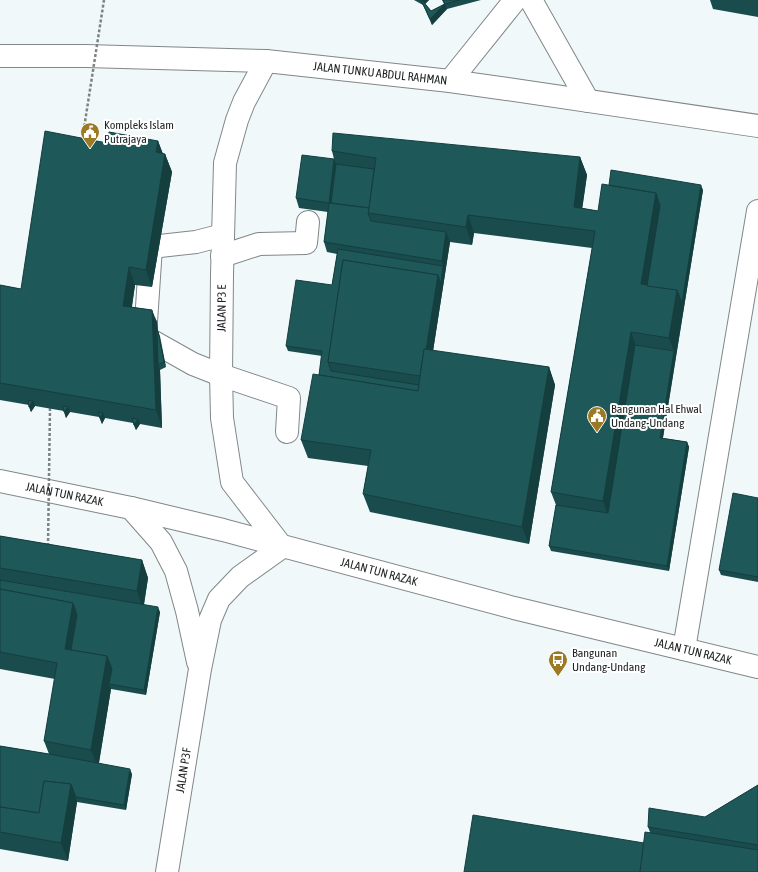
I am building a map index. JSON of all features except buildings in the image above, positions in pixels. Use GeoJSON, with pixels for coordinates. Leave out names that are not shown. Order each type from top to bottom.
{"type":"FeatureCollection","features":[{"type":"Feature","properties":{"kind":"street"},"geometry":{"type":"LineString","coordinates":[[450,81],[515,0]]}},
{"type":"Feature","properties":{"kind":"street"},"geometry":{"type":"LineString","coordinates":[[531,0],[588,101]]}},
{"type":"Feature","properties":{"kind":"street","name":"JALAN TUNKU ABDUL RAHMAN"},"geometry":{"type":"LineString","coordinates":[[0,56],[86,56],[266,61],[450,81],[758,126]]}},
{"type":"Feature","properties":{"kind":"street","name":"JALAN P3 E"},"geometry":{"type":"LineString","coordinates":[[266,61],[244,102],[225,162],[220,375],[222,418],[232,482],[282,547]]}},
{"type":"Feature","properties":{"kind":"street"},"geometry":{"type":"LineString","coordinates":[[684,649],[758,211]]}},
{"type":"Feature","properties":{"kind":"street"},"geometry":{"type":"LineString","coordinates":[[287,432],[289,398],[220,375],[193,364],[145,337],[151,247],[196,242],[222,246],[306,243],[308,222]]}},
{"type":"Feature","properties":{"kind":"street","name":"JALAN TUN RAZAK"},"geometry":{"type":"LineString","coordinates":[[0,481],[131,508],[223,530],[514,608],[758,667]]}},
{"type":"Feature","properties":{"kind":"street","name":"JALAN P3F"},"geometry":{"type":"LineString","coordinates":[[131,508],[161,542],[176,571],[200,669]]}},
{"type":"Feature","properties":{"kind":"street","name":"JALAN P3F"},"geometry":{"type":"LineString","coordinates":[[167,872],[200,669],[210,620],[219,600],[240,577],[282,547]]}},
{"type":"Feature","properties":{"kind":"path"},"geometry":{"type":"LineString","coordinates":[[81,146],[104,0]]}},
{"type":"Feature","properties":{"kind":"path"},"geometry":{"type":"LineString","coordinates":[[48,553],[50,408]]}},
{"type":"Feature","properties":{"kind":"place","name":"Kompleks Islam Putrajaya"},"geometry":{"type":"Point","coordinates":[90,149]}},
{"type":"Feature","properties":{"kind":"place","name":"Bangunan Hal Ehwal Undang-Undang"},"geometry":{"type":"Point","coordinates":[597,433]}},
{"type":"Feature","properties":{"kind":"place","name":"Bangunan Undang-Undang"},"geometry":{"type":"Point","coordinates":[558,677]}}]}
